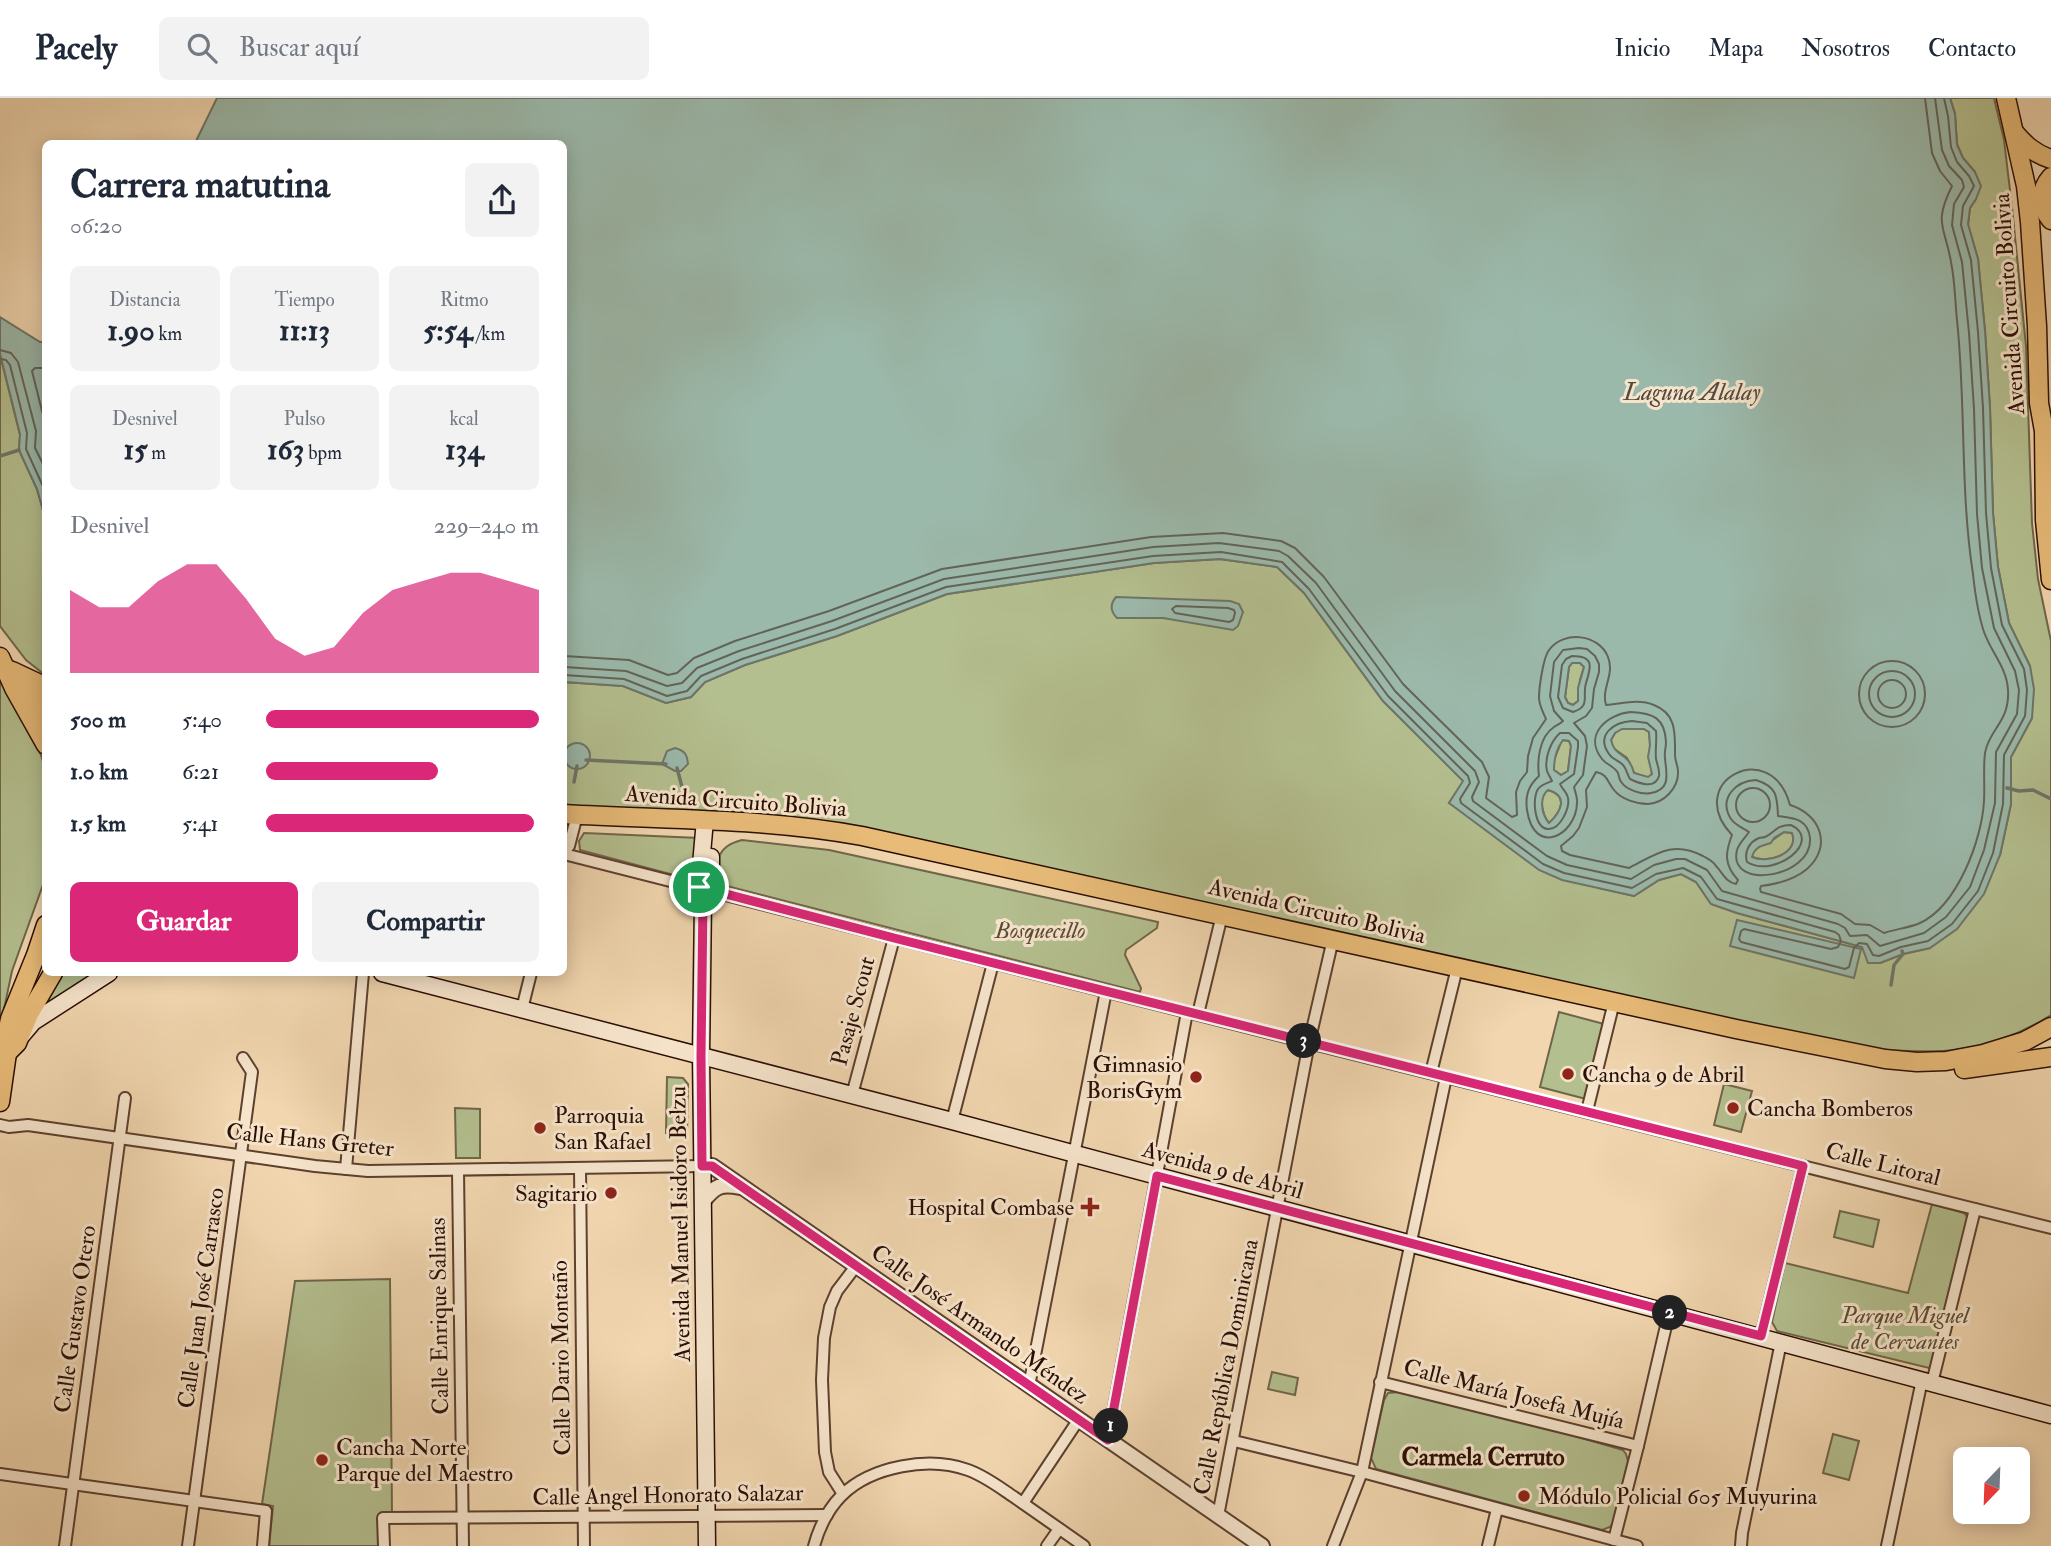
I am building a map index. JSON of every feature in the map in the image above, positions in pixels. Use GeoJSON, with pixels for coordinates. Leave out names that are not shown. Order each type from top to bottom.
{"type":"FeatureCollection","features":[{"type":"Feature","properties":{"kind":"main road","name":"Avenida Circuito Bolivia"},"geometry":{"type":"LineString","coordinates":[[2006,98],[2014,132],[2037,196],[2039,403],[2044,431],[2045,506],[2051,580]]}},
{"type":"Feature","properties":{"kind":"main road"},"geometry":{"type":"LineString","coordinates":[[2014,132],[2025,145],[2051,159]]}},
{"type":"Feature","properties":{"kind":"main road"},"geometry":{"type":"LineString","coordinates":[[2037,196],[2050,219]]}},
{"type":"Feature","properties":{"kind":"main road","name":"Avenida Circuito Bolivia"},"geometry":{"type":"LineString","coordinates":[[2044,431],[2051,396]]}},
{"type":"Feature","properties":{"kind":"main road"},"geometry":{"type":"LineString","coordinates":[[3,662],[42,685]]}},
{"type":"Feature","properties":{"kind":"main road"},"geometry":{"type":"LineString","coordinates":[[3,662],[30,689],[42,706]]}},
{"type":"Feature","properties":{"kind":"main road"},"geometry":{"type":"LineString","coordinates":[[3,662],[14,688],[42,737]]}},
{"type":"Feature","properties":{"kind":"main road","name":"Avenida Circuito Bolivia"},"geometry":{"type":"LineString","coordinates":[[570,819],[710,825],[851,844],[1221,920],[1839,1060],[1905,1072],[1944,1072],[2051,1057]]}},
{"type":"Feature","properties":{"kind":"main road","name":"Avenida Manuel Isidoro Belzu"},"geometry":{"type":"LineString","coordinates":[[707,1546],[701,1056],[704,893],[710,825]]}},
{"type":"Feature","properties":{"kind":"main road"},"geometry":{"type":"LineString","coordinates":[[12,1048],[6,1038],[10,1019],[42,937]]}},
{"type":"Feature","properties":{"kind":"main road"},"geometry":{"type":"LineString","coordinates":[[0,1102],[12,1048],[51,976]]}},
{"type":"Feature","properties":{"kind":"main road"},"geometry":{"type":"LineString","coordinates":[[12,1048],[33,1022],[103,976]]}},
{"type":"Feature","properties":{"kind":"main road","name":"Avenida 9 de Abril"},"geometry":{"type":"LineString","coordinates":[[394,976],[952,1121],[2051,1415]]}},
{"type":"Feature","properties":{"kind":"main road","name":"Avenida Circuito Bolivia"},"geometry":{"type":"LineString","coordinates":[[1613,1007],[1840,1051],[1917,1062],[1983,1054],[2025,1041],[2051,1027]]}},
{"type":"Feature","properties":{"kind":"street"},"geometry":{"type":"LineString","coordinates":[[567,848],[570,819]]}},
{"type":"Feature","properties":{"kind":"street","name":"Calle Litoral"},"geometry":{"type":"LineString","coordinates":[[567,853],[704,893],[993,962],[2051,1228]]}},
{"type":"Feature","properties":{"kind":"street"},"geometry":{"type":"LineString","coordinates":[[1108,1440],[1157,1176],[1193,1013],[1221,920]]}},
{"type":"Feature","properties":{"kind":"street","name":"Pasaje Scout"},"geometry":{"type":"LineString","coordinates":[[852,1095],[894,938]]}},
{"type":"Feature","properties":{"kind":"street","name":"Calle República Dominicana"},"geometry":{"type":"LineString","coordinates":[[1218,1516],[1309,1043],[1332,945]]}},
{"type":"Feature","properties":{"kind":"street"},"geometry":{"type":"LineString","coordinates":[[952,1121],[993,962]]}},
{"type":"Feature","properties":{"kind":"street"},"geometry":{"type":"LineString","coordinates":[[1431,1073],[1456,973]]}},
{"type":"Feature","properties":{"kind":"street"},"geometry":{"type":"LineString","coordinates":[[346,1169],[363,976]]}},
{"type":"Feature","properties":{"kind":"street"},"geometry":{"type":"LineString","coordinates":[[522,1009],[530,976]]}},
{"type":"Feature","properties":{"kind":"street"},"geometry":{"type":"LineString","coordinates":[[1029,1386],[1106,991]]}},
{"type":"Feature","properties":{"kind":"street"},"geometry":{"type":"LineString","coordinates":[[1587,1111],[1613,1007]]}},
{"type":"Feature","properties":{"kind":"street","name":"Calle Juan José Carrasco"},"geometry":{"type":"LineString","coordinates":[[188,1546],[253,1072],[243,1058]]}},
{"type":"Feature","properties":{"kind":"street"},"geometry":{"type":"LineString","coordinates":[[1333,1546],[1362,1472],[1446,1077]]}},
{"type":"Feature","properties":{"kind":"street","name":"Calle Gustavo Otero"},"geometry":{"type":"LineString","coordinates":[[65,1546],[125,1098]]}},
{"type":"Feature","properties":{"kind":"street","name":"Calle Hans Greter"},"geometry":{"type":"LineString","coordinates":[[0,1125],[28,1125],[368,1171],[702,1166]]}},
{"type":"Feature","properties":{"kind":"street","name":"Calle José Armando Méndez"},"geometry":{"type":"LineString","coordinates":[[702,1166],[712,1166],[1262,1546]]}},
{"type":"Feature","properties":{"kind":"street"},"geometry":{"type":"LineString","coordinates":[[1761,1336],[1803,1166]]}},
{"type":"Feature","properties":{"kind":"street","name":"Calle Dario Montaño"},"geometry":{"type":"LineString","coordinates":[[580,1169],[584,1546]]}},
{"type":"Feature","properties":{"kind":"street","name":"Calle Enrique Salinas"},"geometry":{"type":"LineString","coordinates":[[458,1171],[463,1546]]}},
{"type":"Feature","properties":{"kind":"street"},"geometry":{"type":"LineString","coordinates":[[703,1201],[713,1189],[722,1185],[742,1187]]}},
{"type":"Feature","properties":{"kind":"street"},"geometry":{"type":"LineString","coordinates":[[1887,1546],[1927,1382],[1975,1209]]}},
{"type":"Feature","properties":{"kind":"street"},"geometry":{"type":"LineString","coordinates":[[843,1494],[829,1472],[825,1452],[822,1380],[824,1339],[830,1307],[837,1291],[856,1266]]}},
{"type":"Feature","properties":{"kind":"street"},"geometry":{"type":"LineString","coordinates":[[1614,1540],[1670,1313]]}},
{"type":"Feature","properties":{"kind":"street"},"geometry":{"type":"LineString","coordinates":[[1741,1546],[1781,1342]]}},
{"type":"Feature","properties":{"kind":"street","name":"Calle María Josefa Mujía"},"geometry":{"type":"LineString","coordinates":[[1380,1382],[1638,1446]]}},
{"type":"Feature","properties":{"kind":"street"},"geometry":{"type":"LineString","coordinates":[[1023,1503],[1079,1419]]}},
{"type":"Feature","properties":{"kind":"street"},"geometry":{"type":"LineString","coordinates":[[1234,1441],[1362,1472],[1637,1546]]}},
{"type":"Feature","properties":{"kind":"street"},"geometry":{"type":"LineString","coordinates":[[814,1546],[827,1515],[843,1494],[869,1477],[911,1464],[940,1464],[978,1474],[1084,1546]]}},
{"type":"Feature","properties":{"kind":"street"},"geometry":{"type":"LineString","coordinates":[[0,1474],[266,1511],[263,1546]]}},
{"type":"Feature","properties":{"kind":"street"},"geometry":{"type":"LineString","coordinates":[[1488,1546],[1497,1509]]}},
{"type":"Feature","properties":{"kind":"street","name":"Calle Angel Honorato Salazar"},"geometry":{"type":"LineString","coordinates":[[384,1546],[383,1518],[827,1515]]}},
{"type":"Feature","properties":{"kind":"street"},"geometry":{"type":"LineString","coordinates":[[1047,1546],[1059,1529]]}},
{"type":"Feature","properties":{"kind":"green space"},"geometry":{"type":"Polygon","coordinates":[[[1950,98],[1994,98],[2004,140],[2026,346],[2032,523],[2038,579],[2051,641],[2051,1015],[2028,1028],[1983,1045],[1960,1049],[1914,1051],[1863,1048],[858,827],[567,806],[567,682],[623,686],[666,703],[691,697],[705,682],[745,665],[837,636],[947,594],[1154,563],[1220,559],[1277,567],[1304,593],[1383,701],[1464,781],[1449,803],[1599,888],[1634,896],[1659,880],[1681,874],[1696,882],[1711,904],[1862,947],[1880,963],[1930,948],[2000,855],[2011,804],[2011,757],[2032,718],[2030,666],[2009,623],[1998,567],[1985,331],[1978,259],[1968,225],[1970,208],[1976,199],[1975,172],[1963,158],[1957,144],[1955,114],[1950,98]]]}},
{"type":"Feature","properties":{"kind":"green space"},"geometry":{"type":"Polygon","coordinates":[[[0,354],[20,435],[19,450],[42,506],[42,673],[26,660],[0,626],[0,354]]]}},
{"type":"Feature","properties":{"kind":"green space"},"geometry":{"type":"Polygon","coordinates":[[[1572,663],[1580,663],[1584,667],[1578,701],[1573,705],[1568,703],[1565,697],[1569,667],[1572,663]]]}},
{"type":"Feature","properties":{"kind":"green space"},"geometry":{"type":"Polygon","coordinates":[[[0,680],[42,758],[42,887],[12,971],[0,1028],[0,680]]]}},
{"type":"Feature","properties":{"kind":"green space"},"geometry":{"type":"Polygon","coordinates":[[[1622,728],[1644,729],[1649,732],[1652,774],[1648,778],[1634,773],[1627,758],[1613,748],[1611,740],[1622,728]]]}},
{"type":"Feature","properties":{"kind":"green space"},"geometry":{"type":"Polygon","coordinates":[[[1562,740],[1569,741],[1571,746],[1568,771],[1561,775],[1554,770],[1554,760],[1562,740]]]}},
{"type":"Feature","properties":{"kind":"green space"},"geometry":{"type":"Polygon","coordinates":[[[1548,790],[1561,800],[1557,814],[1549,823],[1542,806],[1543,797],[1548,790]]]}},
{"type":"Feature","properties":{"kind":"green space"},"geometry":{"type":"Polygon","coordinates":[[[1784,832],[1792,833],[1793,840],[1787,852],[1766,859],[1752,857],[1753,852],[1762,844],[1767,844],[1784,832]]]}},
{"type":"Feature","properties":{"kind":"green space"},"geometry":{"type":"Polygon","coordinates":[[[584,833],[699,838],[693,878],[580,850],[579,841],[584,833]]]}},
{"type":"Feature","properties":{"kind":"green space","name":"Bosquecillo"},"geometry":{"type":"Polygon","coordinates":[[[742,840],[829,850],[1158,922],[1157,928],[1126,950],[1125,955],[1141,988],[1140,992],[719,884],[717,868],[723,850],[742,840]]]}},
{"type":"Feature","properties":{"kind":"green space"},"geometry":{"type":"Polygon","coordinates":[[[57,976],[94,976],[38,1012],[57,976]]]}},
{"type":"Feature","properties":{"kind":"green space"},"geometry":{"type":"Polygon","coordinates":[[[1559,1012],[1604,1024],[1586,1099],[1540,1087],[1559,1012]]]}},
{"type":"Feature","properties":{"kind":"green space"},"geometry":{"type":"Polygon","coordinates":[[[667,1077],[683,1078],[688,1084],[687,1133],[666,1133],[667,1077]]]}},
{"type":"Feature","properties":{"kind":"green space","name":"Cancha Bomberos"},"geometry":{"type":"Polygon","coordinates":[[[1724,1084],[1752,1091],[1741,1132],[1714,1125],[1724,1084]]]}},
{"type":"Feature","properties":{"kind":"green space"},"geometry":{"type":"Polygon","coordinates":[[[455,1108],[480,1109],[480,1158],[456,1158],[455,1108]]]}},
{"type":"Feature","properties":{"kind":"green space","name":"Parque Miguel de Cervantes"},"geometry":{"type":"Polygon","coordinates":[[[1932,1204],[1964,1213],[1968,1218],[1932,1365],[1929,1368],[1777,1331],[1772,1322],[1785,1263],[1908,1293],[1932,1204]]]}},
{"type":"Feature","properties":{"kind":"green space"},"geometry":{"type":"Polygon","coordinates":[[[1840,1211],[1879,1220],[1873,1247],[1834,1237],[1840,1211]]]}},
{"type":"Feature","properties":{"kind":"green space"},"geometry":{"type":"Polygon","coordinates":[[[390,1279],[392,1514],[378,1515],[378,1546],[269,1546],[273,1506],[262,1504],[295,1281],[390,1279]]]}},
{"type":"Feature","properties":{"kind":"green space"},"geometry":{"type":"Polygon","coordinates":[[[1272,1372],[1298,1378],[1295,1395],[1268,1389],[1272,1372]]]}},
{"type":"Feature","properties":{"kind":"green space"},"geometry":{"type":"Polygon","coordinates":[[[1399,1392],[1623,1450],[1628,1461],[1614,1522],[1602,1530],[1376,1469],[1371,1458],[1384,1400],[1388,1393],[1399,1392]]]}},
{"type":"Feature","properties":{"kind":"green space"},"geometry":{"type":"Polygon","coordinates":[[[1833,1434],[1859,1441],[1849,1480],[1823,1473],[1833,1434]]]}},
{"type":"Feature","properties":{"kind":"water","name":"Laguna Alalay"},"geometry":{"type":"Polygon","coordinates":[[[217,98],[1950,98],[1955,114],[1957,145],[1981,186],[1970,208],[1968,224],[1978,259],[1985,331],[1998,567],[2009,623],[2030,666],[2034,689],[2032,718],[2011,757],[2011,804],[2000,855],[1984,894],[1957,929],[1930,948],[1880,963],[1868,963],[1862,947],[1711,904],[1696,882],[1681,874],[1659,880],[1634,896],[1562,880],[1539,870],[1449,803],[1463,781],[1383,701],[1304,593],[1277,567],[1220,559],[1154,563],[947,594],[837,636],[745,665],[705,682],[691,697],[666,703],[623,686],[567,682],[567,140],[196,140],[217,98]],[[1572,663],[1569,667],[1565,697],[1568,703],[1573,705],[1578,701],[1578,688],[1584,667],[1580,663],[1572,663]],[[1622,729],[1615,733],[1611,740],[1613,746],[1629,762],[1634,773],[1648,777],[1652,774],[1648,757],[1649,732],[1644,729],[1622,729]],[[1563,740],[1554,762],[1554,770],[1561,775],[1568,771],[1571,746],[1569,741],[1563,740]],[[1548,790],[1545,793],[1543,810],[1549,823],[1557,814],[1561,800],[1555,793],[1548,790]],[[1784,832],[1771,843],[1757,849],[1752,857],[1766,859],[1781,856],[1791,847],[1792,833],[1784,832]]]}},
{"type":"Feature","properties":{"kind":"water"},"geometry":{"type":"Polygon","coordinates":[[[0,317],[42,342],[42,506],[19,450],[20,434],[0,354],[0,317]]]}},
{"type":"Feature","properties":{"kind":"water"},"geometry":{"type":"Polygon","coordinates":[[[1116,597],[1230,601],[1239,604],[1243,612],[1238,626],[1233,630],[1163,618],[1117,618],[1112,608],[1116,597]]]}},
{"type":"Feature","properties":{"kind":"water"},"geometry":{"type":"Polygon","coordinates":[[[572,744],[582,744],[589,751],[589,761],[582,768],[572,768],[567,764],[567,748],[572,744]]]}},
{"type":"Feature","properties":{"kind":"water"},"geometry":{"type":"Polygon","coordinates":[[[675,748],[687,758],[688,764],[681,771],[662,764],[667,751],[675,748]]]}},
{"type":"Feature","properties":{"kind":"water"},"geometry":{"type":"Polygon","coordinates":[[[1737,920],[1861,949],[1854,978],[1730,946],[1737,920]]]}},
{"type":"Feature","properties":{"kind":"waterway"},"geometry":{"type":"LineString","coordinates":[[0,456],[19,450]]}},
{"type":"Feature","properties":{"kind":"waterway"},"geometry":{"type":"LineString","coordinates":[[586,760],[666,764]]}},
{"type":"Feature","properties":{"kind":"waterway"},"geometry":{"type":"LineString","coordinates":[[574,782],[577,766]]}},
{"type":"Feature","properties":{"kind":"waterway"},"geometry":{"type":"LineString","coordinates":[[677,768],[682,787]]}},
{"type":"Feature","properties":{"kind":"waterway"},"geometry":{"type":"LineString","coordinates":[[2007,788],[2033,790],[2051,799]]}},
{"type":"Feature","properties":{"kind":"waterway"},"geometry":{"type":"LineString","coordinates":[[1891,985],[1894,965],[1903,954],[1902,951]]}},
{"type":"Feature","properties":{"kind":"place","name":"Cancha 9 de Abril"},"geometry":{"type":"Point","coordinates":[1568,1074]}},
{"type":"Feature","properties":{"kind":"place","name":"Gimnasio BorisGym"},"geometry":{"type":"Point","coordinates":[1196,1077]}},
{"type":"Feature","properties":{"kind":"place","name":"Cancha Bomberos"},"geometry":{"type":"Point","coordinates":[1733,1108]}},
{"type":"Feature","properties":{"kind":"place","name":"Parroquia San Rafael"},"geometry":{"type":"Point","coordinates":[540,1128]}},
{"type":"Feature","properties":{"kind":"place","name":"Sagitario"},"geometry":{"type":"Point","coordinates":[611,1193]}},
{"type":"Feature","properties":{"kind":"place","name":"Hospital Combase"},"geometry":{"type":"Point","coordinates":[1090,1207]}},
{"type":"Feature","properties":{"kind":"place","name":"Cancha Norte Parque del Maestro"},"geometry":{"type":"Point","coordinates":[322,1460]}},
{"type":"Feature","properties":{"kind":"place","name":"Módulo Policial 605 Muyurina"},"geometry":{"type":"Point","coordinates":[1524,1496]}},
{"type":"Feature","properties":{"kind":"district","name":"Carmela Cerruto"},"geometry":{"type":"Point","coordinates":[1483,1457]}},
{"type":"Feature","properties":{"kind":"route"},"geometry":{"type":"LineString","coordinates":[[699,887],[1803,1166],[1761,1336],[1157,1176],[1108,1440],[712,1166],[702,1166],[703,901],[699,887]]}}]}
